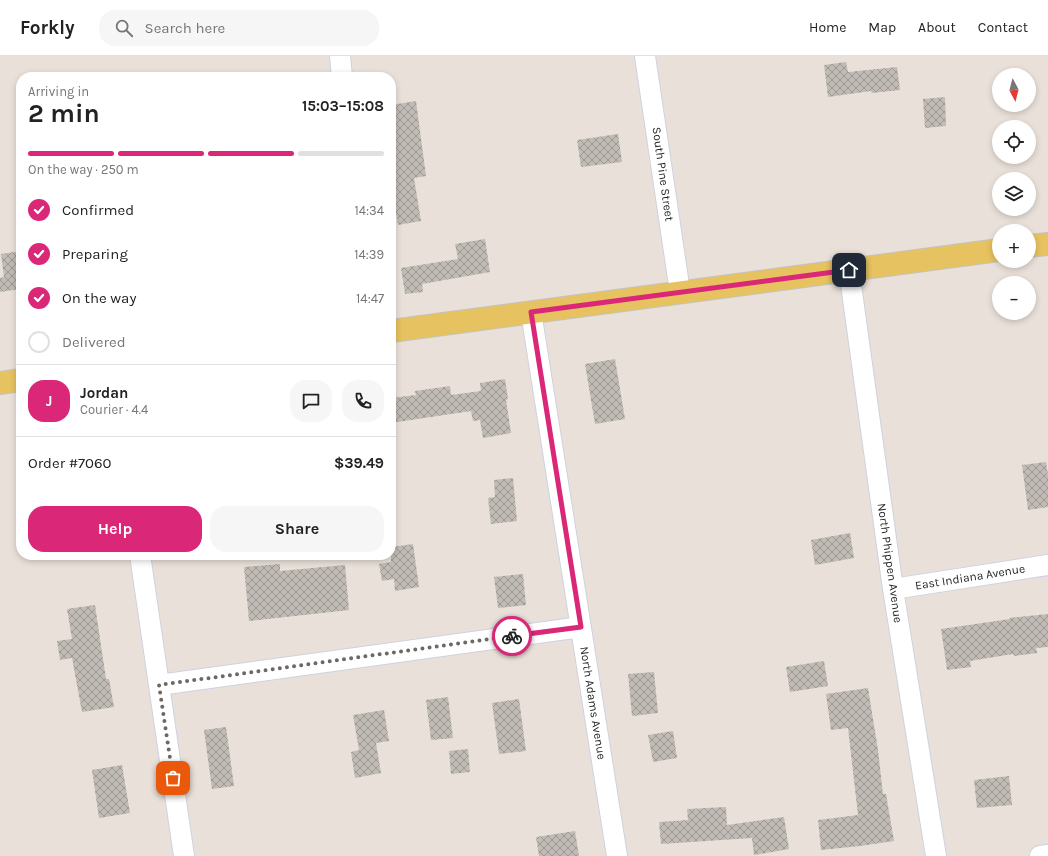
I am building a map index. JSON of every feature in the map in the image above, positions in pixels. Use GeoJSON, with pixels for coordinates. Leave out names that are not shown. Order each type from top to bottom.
{"type":"FeatureCollection","features":[{"type":"Feature","properties":{"kind":"main road"},"geometry":{"type":"LineString","coordinates":[[1036,245],[1048,244]]}},
{"type":"Feature","properties":{"kind":"main road"},"geometry":{"type":"LineString","coordinates":[[396,330],[992,251]]}},
{"type":"Feature","properties":{"kind":"main road"},"geometry":{"type":"LineString","coordinates":[[0,383],[16,381]]}},
{"type":"Feature","properties":{"kind":"street"},"geometry":{"type":"LineString","coordinates":[[340,56],[342,72]]}},
{"type":"Feature","properties":{"kind":"street","name":"South Pine Street"},"geometry":{"type":"LineString","coordinates":[[645,56],[680,292]]}},
{"type":"Feature","properties":{"kind":"street","name":"North Phippen Avenue"},"geometry":{"type":"LineString","coordinates":[[849,270],[893,589],[936,856]]}},
{"type":"Feature","properties":{"kind":"street","name":"North Adams Avenue"},"geometry":{"type":"LineString","coordinates":[[531,312],[617,856]]}},
{"type":"Feature","properties":{"kind":"street"},"geometry":{"type":"LineString","coordinates":[[141,560],[184,856]]}},
{"type":"Feature","properties":{"kind":"street","name":"East Indiana Avenue"},"geometry":{"type":"LineString","coordinates":[[893,589],[1048,565]]}},
{"type":"Feature","properties":{"kind":"street"},"geometry":{"type":"LineString","coordinates":[[159,685],[581,627]]}},
{"type":"Feature","properties":{"kind":"street"},"geometry":{"type":"LineString","coordinates":[[1040,856],[1048,855]]}},
{"type":"Feature","properties":{"kind":"building"},"geometry":{"type":"Polygon","coordinates":[[[846,62],[848,72],[897,67],[900,90],[872,93],[871,91],[828,97],[824,65],[846,62]]]}},
{"type":"Feature","properties":{"kind":"building"},"geometry":{"type":"Polygon","coordinates":[[[945,97],[946,126],[925,128],[923,99],[945,97]]]}},
{"type":"Feature","properties":{"kind":"building"},"geometry":{"type":"Polygon","coordinates":[[[416,101],[426,176],[414,178],[421,221],[398,225],[396,213],[396,104],[416,101]]]}},
{"type":"Feature","properties":{"kind":"building"},"geometry":{"type":"Polygon","coordinates":[[[618,134],[622,162],[581,167],[577,140],[618,134]]]}},
{"type":"Feature","properties":{"kind":"building"},"geometry":{"type":"Polygon","coordinates":[[[485,239],[490,272],[422,284],[423,292],[405,294],[401,268],[458,259],[455,244],[485,239]]]}},
{"type":"Feature","properties":{"kind":"building"},"geometry":{"type":"Polygon","coordinates":[[[16,252],[16,290],[0,292],[0,278],[4,277],[1,254],[16,252]]]}},
{"type":"Feature","properties":{"kind":"building"},"geometry":{"type":"Polygon","coordinates":[[[615,359],[625,419],[595,424],[585,364],[615,359]]]}},
{"type":"Feature","properties":{"kind":"building"},"geometry":{"type":"Polygon","coordinates":[[[505,379],[508,399],[506,400],[511,433],[483,438],[480,420],[473,421],[471,411],[396,422],[396,397],[416,395],[415,391],[450,386],[451,395],[481,391],[480,383],[505,379]]]}},
{"type":"Feature","properties":{"kind":"building"},"geometry":{"type":"Polygon","coordinates":[[[1046,462],[1048,475],[1048,507],[1028,510],[1022,465],[1046,462]]]}},
{"type":"Feature","properties":{"kind":"building"},"geometry":{"type":"Polygon","coordinates":[[[513,478],[517,521],[491,524],[488,498],[495,497],[494,480],[513,478]]]}},
{"type":"Feature","properties":{"kind":"building"},"geometry":{"type":"Polygon","coordinates":[[[850,533],[854,558],[815,565],[811,540],[850,533]]]}},
{"type":"Feature","properties":{"kind":"building"},"geometry":{"type":"Polygon","coordinates":[[[413,544],[419,587],[395,591],[394,579],[382,581],[379,564],[396,560],[396,546],[413,544]]]}},
{"type":"Feature","properties":{"kind":"building"},"geometry":{"type":"Polygon","coordinates":[[[280,564],[280,571],[345,565],[349,610],[249,621],[244,567],[280,564]]]}},
{"type":"Feature","properties":{"kind":"building"},"geometry":{"type":"Polygon","coordinates":[[[523,574],[526,605],[498,608],[494,577],[523,574]]]}},
{"type":"Feature","properties":{"kind":"building"},"geometry":{"type":"Polygon","coordinates":[[[95,605],[106,679],[109,679],[114,707],[82,712],[72,658],[60,660],[57,641],[72,639],[67,609],[95,605]]]}},
{"type":"Feature","properties":{"kind":"building"},"geometry":{"type":"Polygon","coordinates":[[[1048,614],[1048,647],[1036,648],[1037,653],[1014,656],[1013,654],[970,661],[971,667],[947,670],[941,629],[1010,619],[1009,618],[1048,614]]]}},
{"type":"Feature","properties":{"kind":"building"},"geometry":{"type":"Polygon","coordinates":[[[824,661],[828,686],[790,692],[786,667],[824,661]]]}},
{"type":"Feature","properties":{"kind":"building"},"geometry":{"type":"Polygon","coordinates":[[[654,672],[658,713],[632,716],[628,674],[654,672]]]}},
{"type":"Feature","properties":{"kind":"building"},"geometry":{"type":"Polygon","coordinates":[[[868,688],[878,750],[883,794],[886,794],[894,841],[821,850],[818,820],[858,815],[848,728],[831,730],[826,694],[868,688]]]}},
{"type":"Feature","properties":{"kind":"building"},"geometry":{"type":"Polygon","coordinates":[[[448,697],[453,738],[431,740],[426,700],[448,697]]]}},
{"type":"Feature","properties":{"kind":"building"},"geometry":{"type":"Polygon","coordinates":[[[519,699],[526,751],[499,754],[492,703],[519,699]]]}},
{"type":"Feature","properties":{"kind":"building"},"geometry":{"type":"Polygon","coordinates":[[[384,710],[389,741],[376,743],[381,773],[355,778],[351,752],[359,750],[353,715],[384,710]]]}},
{"type":"Feature","properties":{"kind":"building"},"geometry":{"type":"Polygon","coordinates":[[[226,727],[234,786],[212,789],[204,730],[226,727]]]}},
{"type":"Feature","properties":{"kind":"building"},"geometry":{"type":"Polygon","coordinates":[[[673,731],[677,758],[653,762],[648,735],[673,731]]]}},
{"type":"Feature","properties":{"kind":"building"},"geometry":{"type":"Polygon","coordinates":[[[468,749],[470,772],[451,774],[449,751],[468,749]]]}},
{"type":"Feature","properties":{"kind":"building"},"geometry":{"type":"Polygon","coordinates":[[[122,765],[130,813],[99,818],[92,770],[122,765]]]}},
{"type":"Feature","properties":{"kind":"building"},"geometry":{"type":"Polygon","coordinates":[[[1009,776],[1012,805],[977,808],[974,780],[1009,776]]]}},
{"type":"Feature","properties":{"kind":"building"},"geometry":{"type":"Polygon","coordinates":[[[726,807],[727,825],[784,817],[789,849],[754,855],[752,838],[661,844],[659,822],[688,820],[687,809],[726,807]]]}},
{"type":"Feature","properties":{"kind":"building"},"geometry":{"type":"Polygon","coordinates":[[[575,831],[579,856],[539,856],[536,837],[575,831]]]}},
{"type":"Feature","properties":{"kind":"way so far"},"geometry":{"type":"LineString","coordinates":[[173,778],[159,685],[512,636]]}},
{"type":"Feature","properties":{"kind":"route"},"geometry":{"type":"LineString","coordinates":[[512,636],[581,627],[531,312],[849,270]]}}]}
